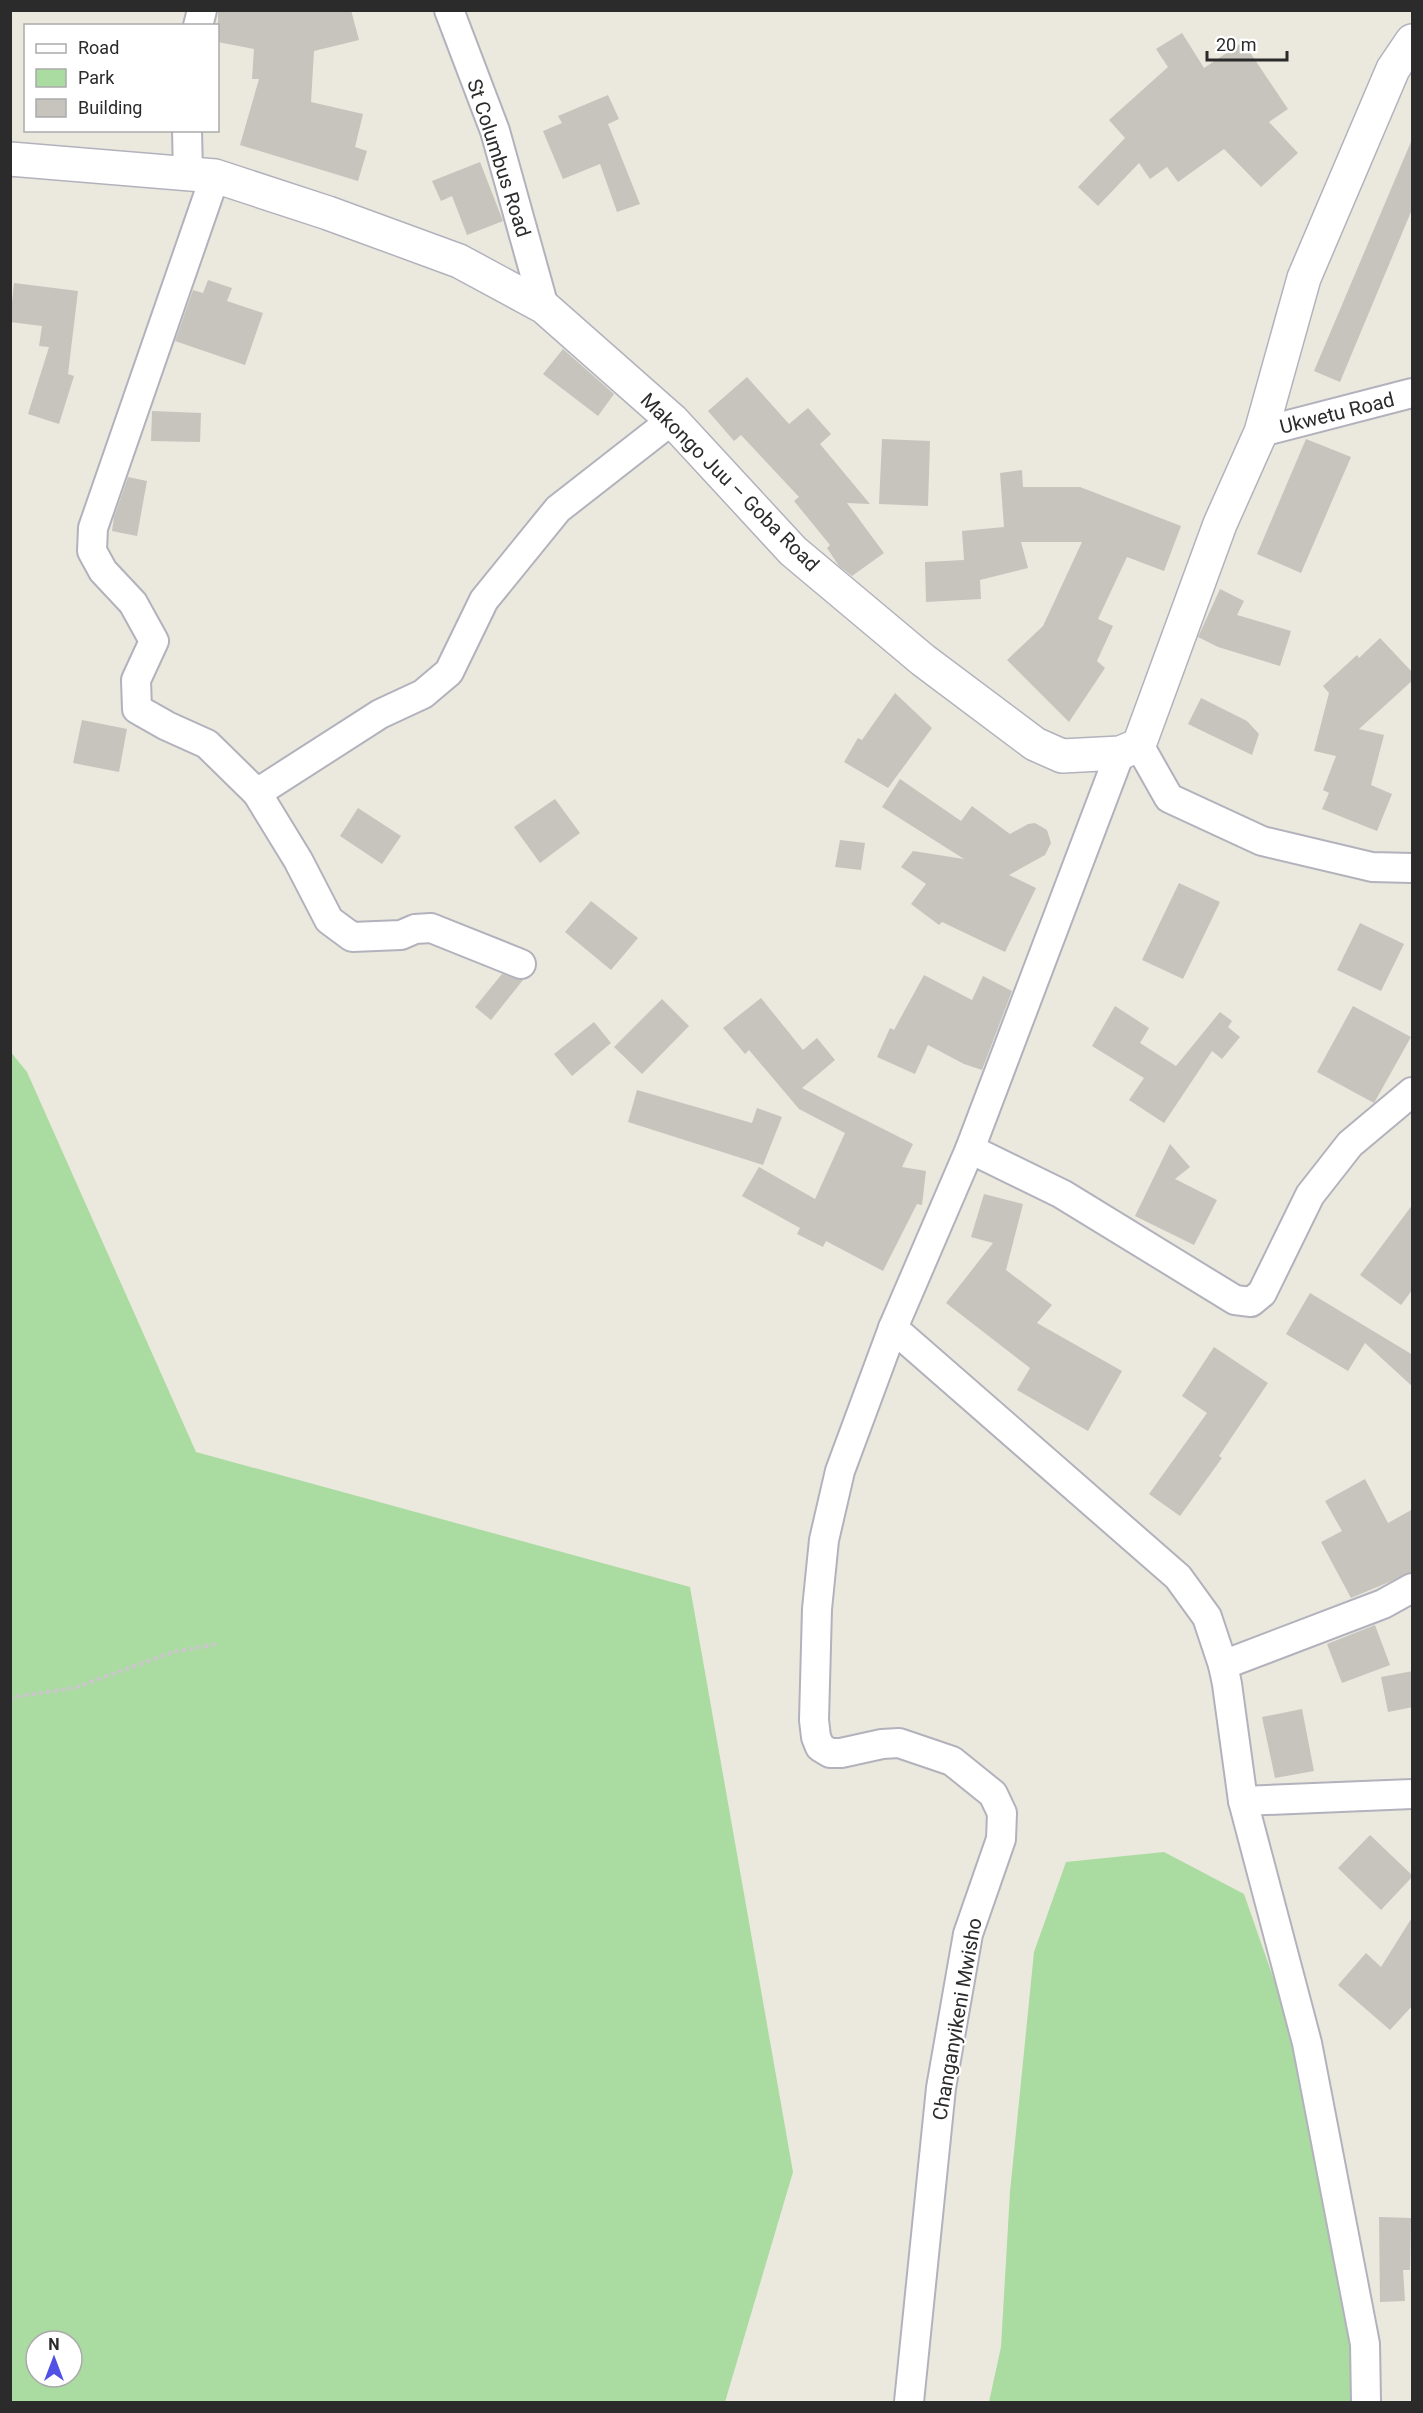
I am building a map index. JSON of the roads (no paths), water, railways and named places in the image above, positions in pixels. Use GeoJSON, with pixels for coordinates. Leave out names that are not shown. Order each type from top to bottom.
{"type":"FeatureCollection","features":[{"type":"Feature","properties":{"kind":"street","name":"St Columbus Road"},"geometry":{"type":"LineString","coordinates":[[449,10],[495,131],[544,307]]}},
{"type":"Feature","properties":{"kind":"street"},"geometry":{"type":"LineString","coordinates":[[1366,2403],[1365,2344],[1307,2043],[1243,1801],[1223,1665],[1207,1617],[1178,1577],[893,1328],[970,1149],[1220,524],[1261,432],[1304,278],[1393,69],[1413,41]]}},
{"type":"Feature","properties":{"kind":"street"},"geometry":{"type":"LineString","coordinates":[[188,132],[201,175],[93,528],[92,551],[103,571],[133,603],[154,641],[136,680],[136,709],[207,744],[257,793],[298,860],[329,920],[352,937],[400,935],[415,929],[431,928],[521,964]]}},
{"type":"Feature","properties":{"kind":"street","name":"Makongo Juu – Goba Road"},"geometry":{"type":"LineString","coordinates":[[10,159],[201,175],[328,213],[459,261],[544,307],[672,420],[793,550],[923,660],[1035,744],[1062,756],[1130,749]]}},
{"type":"Feature","properties":{"kind":"street","name":"Ukwetu Road"},"geometry":{"type":"LineString","coordinates":[[1261,432],[1413,393]]}},
{"type":"Feature","properties":{"kind":"street"},"geometry":{"type":"LineString","coordinates":[[257,793],[380,714],[423,694],[449,672],[484,600],[558,509],[672,420]]}},
{"type":"Feature","properties":{"kind":"street"},"geometry":{"type":"LineString","coordinates":[[1130,749],[1169,798],[1262,841],[1372,867],[1413,868]]}},
{"type":"Feature","properties":{"kind":"street"},"geometry":{"type":"LineString","coordinates":[[970,1149],[1062,1194],[1235,1300],[1251,1302],[1262,1293],[1310,1195],[1350,1144],[1413,1092]]}},
{"type":"Feature","properties":{"kind":"street","name":"Changanyikeni Mwisho"},"geometry":{"type":"LineString","coordinates":[[893,1328],[840,1471],[824,1540],[817,1609],[814,1720],[816,1737],[820,1747],[830,1753],[899,1743],[952,1761],[993,1794],[1002,1813],[1001,1839],[968,1934],[941,2088],[909,2403]]}},
{"type":"Feature","properties":{"kind":"street"},"geometry":{"type":"LineString","coordinates":[[1223,1665],[1383,1604],[1413,1588]]}},
{"type":"Feature","properties":{"kind":"street"},"geometry":{"type":"LineString","coordinates":[[1243,1801],[1413,1794]]}}]}
